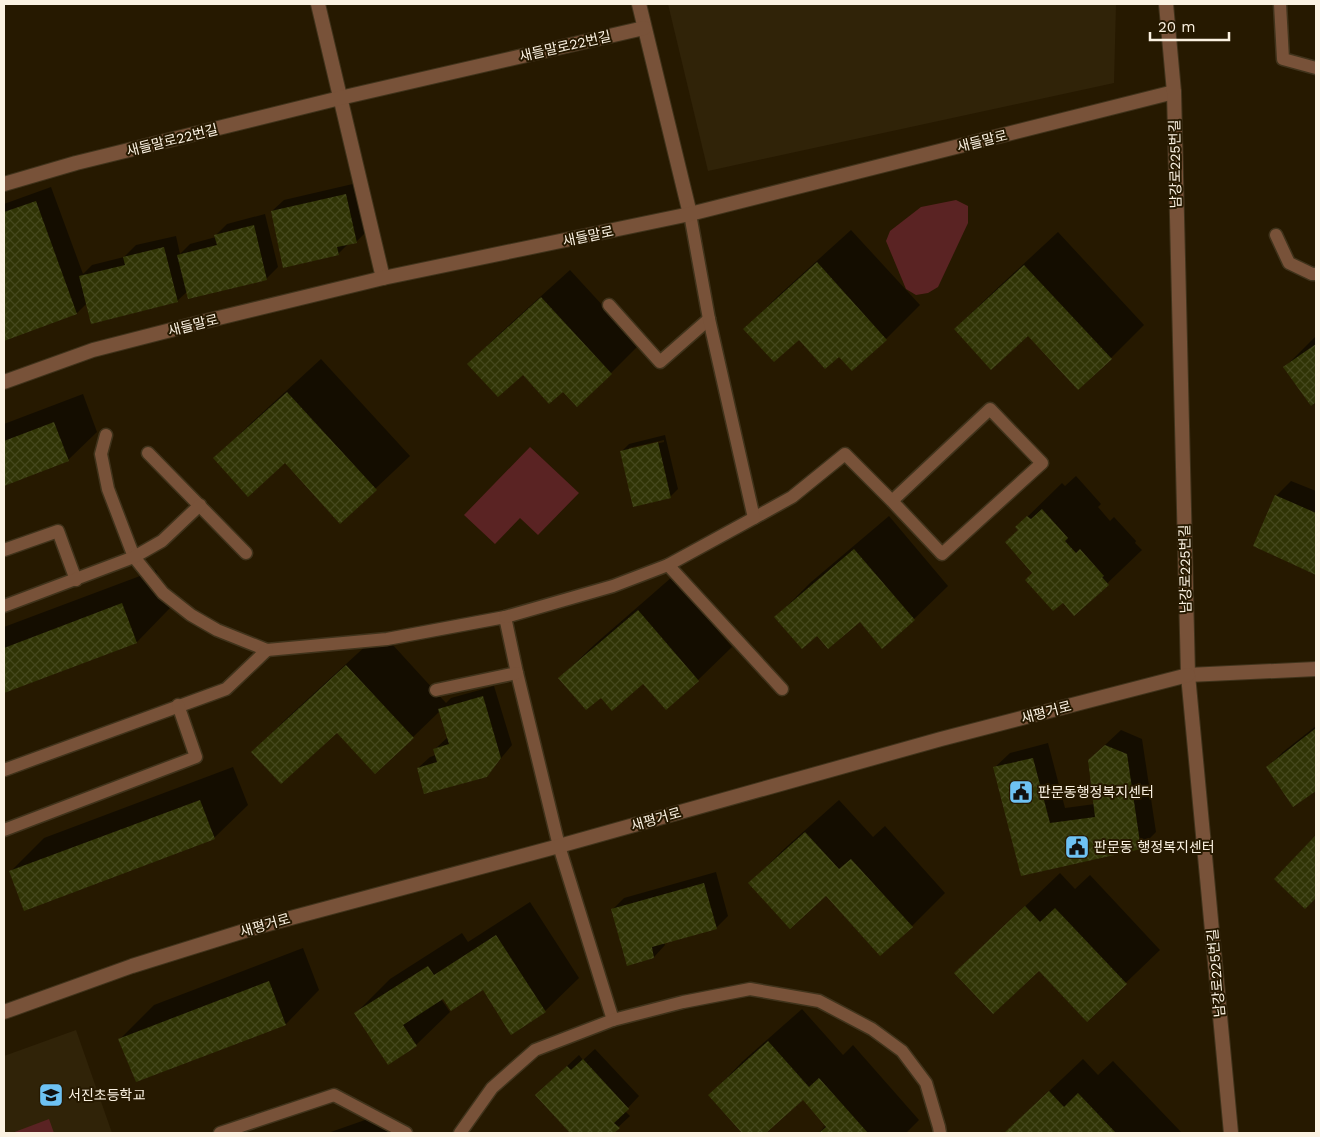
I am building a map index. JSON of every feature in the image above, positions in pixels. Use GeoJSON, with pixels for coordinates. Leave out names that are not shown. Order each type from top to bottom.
{"type":"FeatureCollection","features":[{"type":"Feature","properties":{"kind":"street"},"geometry":{"type":"LineString","coordinates":[[318,4],[383,278]]}},
{"type":"Feature","properties":{"kind":"street"},"geometry":{"type":"LineString","coordinates":[[639,4],[690,214]]}},
{"type":"Feature","properties":{"kind":"street","name":"남강로225번길"},"geometry":{"type":"LineString","coordinates":[[1166,4],[1174,92],[1188,675],[1231,1133]]}},
{"type":"Feature","properties":{"kind":"street","name":"새들말로22번길"},"geometry":{"type":"LineString","coordinates":[[4,184],[76,163],[340,98],[644,28]]}},
{"type":"Feature","properties":{"kind":"street","name":"새들말로"},"geometry":{"type":"LineString","coordinates":[[4,382],[93,350],[383,278],[690,214],[1174,92]]}},
{"type":"Feature","properties":{"kind":"street","name":"새평거로"},"geometry":{"type":"LineString","coordinates":[[4,1012],[132,966],[257,927],[559,846],[941,739],[1188,675],[1316,669]]}},
{"type":"Feature","properties":{"kind":"lane"},"geometry":{"type":"LineString","coordinates":[[1280,4],[1283,59],[1316,68]]}},
{"type":"Feature","properties":{"kind":"lane"},"geometry":{"type":"LineString","coordinates":[[690,214],[709,319],[754,518]]}},
{"type":"Feature","properties":{"kind":"lane"},"geometry":{"type":"LineString","coordinates":[[1276,236],[1289,263],[1312,274],[1316,274]]}},
{"type":"Feature","properties":{"kind":"lane"},"geometry":{"type":"LineString","coordinates":[[609,305],[660,362],[709,319]]}},
{"type":"Feature","properties":{"kind":"lane"},"geometry":{"type":"LineString","coordinates":[[106,435],[101,454],[108,489],[134,557],[164,594],[191,615],[217,630],[267,650],[388,639],[505,617],[613,586],[668,565],[792,497],[845,454],[892,500],[942,554],[1042,463],[990,409],[892,500]]}},
{"type":"Feature","properties":{"kind":"lane"},"geometry":{"type":"LineString","coordinates":[[148,453],[246,553]]}},
{"type":"Feature","properties":{"kind":"lane"},"geometry":{"type":"LineString","coordinates":[[4,606],[134,557],[162,540],[200,506]]}},
{"type":"Feature","properties":{"kind":"lane"},"geometry":{"type":"LineString","coordinates":[[4,550],[58,530],[76,580]]}},
{"type":"Feature","properties":{"kind":"lane"},"geometry":{"type":"LineString","coordinates":[[668,565],[782,689]]}},
{"type":"Feature","properties":{"kind":"lane"},"geometry":{"type":"LineString","coordinates":[[505,617],[559,846],[613,1020]]}},
{"type":"Feature","properties":{"kind":"lane"},"geometry":{"type":"LineString","coordinates":[[4,770],[226,689],[267,650]]}},
{"type":"Feature","properties":{"kind":"lane"},"geometry":{"type":"LineString","coordinates":[[436,690],[517,673]]}},
{"type":"Feature","properties":{"kind":"lane"},"geometry":{"type":"LineString","coordinates":[[4,830],[196,757],[178,705]]}},
{"type":"Feature","properties":{"kind":"lane"},"geometry":{"type":"LineString","coordinates":[[460,1133],[492,1088],[535,1050],[613,1020],[683,1002],[750,989],[818,1001],[872,1029],[902,1051],[926,1083],[940,1133]]}},
{"type":"Feature","properties":{"kind":"lane"},"geometry":{"type":"LineString","coordinates":[[220,1133],[334,1095],[406,1133]]}},
{"type":"Feature","properties":{"kind":"shaded area"},"geometry":{"type":"Polygon","coordinates":[[[668,4],[1116,4],[1114,83],[708,171],[668,4]]]}},
{"type":"Feature","properties":{"kind":"shaded area"},"geometry":{"type":"Polygon","coordinates":[[[956,200],[968,206],[968,223],[938,287],[928,293],[916,295],[906,289],[886,241],[890,231],[921,207],[956,200]]]}},
{"type":"Feature","properties":{"kind":"shaded area"},"geometry":{"type":"Polygon","coordinates":[[[530,447],[579,493],[538,535],[520,518],[495,544],[464,515],[530,447]]]}},
{"type":"Feature","properties":{"kind":"shaded area","name":"서진초등학교"},"geometry":{"type":"Polygon","coordinates":[[[76,1030],[112,1133],[4,1133],[4,1056],[76,1030]]]}},
{"type":"Feature","properties":{"kind":"shaded area"},"geometry":{"type":"Polygon","coordinates":[[[49,1119],[54,1133],[12,1133],[49,1119]]]}},
{"type":"Feature","properties":{"kind":"building"},"geometry":{"type":"Polygon","coordinates":[[[346,194],[357,243],[337,247],[339,255],[283,268],[271,211],[346,194]]]}},
{"type":"Feature","properties":{"kind":"building"},"geometry":{"type":"Polygon","coordinates":[[[36,201],[77,314],[4,341],[4,212],[36,201]]]}},
{"type":"Feature","properties":{"kind":"building"},"geometry":{"type":"Polygon","coordinates":[[[254,225],[267,280],[188,299],[177,255],[217,245],[214,235],[254,225]]]}},
{"type":"Feature","properties":{"kind":"building"},"geometry":{"type":"Polygon","coordinates":[[[164,247],[178,302],[91,324],[79,276],[125,265],[123,257],[164,247]]]}},
{"type":"Feature","properties":{"kind":"building"},"geometry":{"type":"Polygon","coordinates":[[[817,262],[887,340],[852,371],[839,357],[825,369],[799,340],[774,362],[743,329],[817,262]]]}},
{"type":"Feature","properties":{"kind":"building"},"geometry":{"type":"Polygon","coordinates":[[[1024,265],[1112,359],[1078,390],[1028,336],[991,370],[954,329],[1024,265]]]}},
{"type":"Feature","properties":{"kind":"building"},"geometry":{"type":"Polygon","coordinates":[[[541,297],[612,374],[577,407],[563,392],[549,404],[523,375],[498,397],[467,364],[541,297]]]}},
{"type":"Feature","properties":{"kind":"building"},"geometry":{"type":"Polygon","coordinates":[[[1316,344],[1316,402],[1311,406],[1283,367],[1316,344]]]}},
{"type":"Feature","properties":{"kind":"building"},"geometry":{"type":"Polygon","coordinates":[[[287,392],[377,490],[340,524],[285,463],[248,497],[213,458],[287,392]]]}},
{"type":"Feature","properties":{"kind":"building"},"geometry":{"type":"Polygon","coordinates":[[[54,422],[69,461],[4,486],[4,441],[54,422]]]}},
{"type":"Feature","properties":{"kind":"building"},"geometry":{"type":"Polygon","coordinates":[[[658,442],[671,498],[633,507],[620,451],[658,442]]]}},
{"type":"Feature","properties":{"kind":"building"},"geometry":{"type":"Polygon","coordinates":[[[1275,495],[1316,513],[1316,575],[1253,546],[1275,495]]]}},
{"type":"Feature","properties":{"kind":"building"},"geometry":{"type":"Polygon","coordinates":[[[1042,509],[1068,538],[1065,541],[1076,553],[1080,549],[1104,576],[1102,577],[1109,585],[1074,616],[1063,603],[1053,611],[1025,580],[1032,573],[1005,542],[1018,530],[1015,527],[1027,516],[1031,519],[1042,509]]]}},
{"type":"Feature","properties":{"kind":"building"},"geometry":{"type":"Polygon","coordinates":[[[854,549],[915,620],[882,649],[860,622],[828,649],[817,636],[802,649],[774,617],[854,549]]]}},
{"type":"Feature","properties":{"kind":"building"},"geometry":{"type":"Polygon","coordinates":[[[122,603],[137,643],[4,693],[4,648],[122,603]]]}},
{"type":"Feature","properties":{"kind":"building"},"geometry":{"type":"Polygon","coordinates":[[[638,610],[699,681],[666,710],[643,684],[612,711],[601,698],[586,710],[558,678],[638,610]]]}},
{"type":"Feature","properties":{"kind":"building"},"geometry":{"type":"Polygon","coordinates":[[[346,665],[414,738],[375,774],[337,733],[281,784],[251,752],[346,665]]]}},
{"type":"Feature","properties":{"kind":"building"},"geometry":{"type":"Polygon","coordinates":[[[483,696],[501,758],[487,777],[424,794],[417,768],[437,762],[433,749],[449,744],[438,709],[483,696]]]}},
{"type":"Feature","properties":{"kind":"building"},"geometry":{"type":"Polygon","coordinates":[[[1316,728],[1316,791],[1293,807],[1266,767],[1316,728]]]}},
{"type":"Feature","properties":{"kind":"building","name":"판문동행정복지센터"},"geometry":{"type":"Polygon","coordinates":[[[1105,745],[1127,754],[1141,849],[1021,876],[993,767],[1033,758],[1050,823],[1095,817],[1088,760],[1105,745]]]}},
{"type":"Feature","properties":{"kind":"building"},"geometry":{"type":"Polygon","coordinates":[[[200,800],[215,839],[24,911],[9,871],[200,800]]]}},
{"type":"Feature","properties":{"kind":"building"},"geometry":{"type":"Polygon","coordinates":[[[805,832],[839,869],[851,859],[913,927],[880,956],[826,896],[790,929],[748,883],[805,832]]]}},
{"type":"Feature","properties":{"kind":"building"},"geometry":{"type":"Polygon","coordinates":[[[1316,835],[1316,898],[1305,909],[1274,879],[1316,835]]]}},
{"type":"Feature","properties":{"kind":"building"},"geometry":{"type":"Polygon","coordinates":[[[704,883],[717,929],[652,947],[654,958],[627,966],[611,909],[704,883]]]}},
{"type":"Feature","properties":{"kind":"building"},"geometry":{"type":"Polygon","coordinates":[[[1025,906],[1040,922],[1055,908],[1127,984],[1087,1022],[1039,971],[993,1014],[954,973],[1025,906]]]}},
{"type":"Feature","properties":{"kind":"building"},"geometry":{"type":"Polygon","coordinates":[[[496,935],[546,1012],[511,1035],[483,990],[451,1011],[443,999],[403,1025],[417,1046],[388,1065],[354,1013],[428,966],[434,975],[496,935]]]}},
{"type":"Feature","properties":{"kind":"building"},"geometry":{"type":"Polygon","coordinates":[[[269,981],[286,1025],[136,1082],[118,1039],[269,981]]]}},
{"type":"Feature","properties":{"kind":"building"},"geometry":{"type":"Polygon","coordinates":[[[768,1041],[809,1087],[819,1078],[868,1133],[819,1133],[826,1127],[803,1100],[766,1133],[742,1133],[708,1095],[768,1041]]]}},
{"type":"Feature","properties":{"kind":"building"},"geometry":{"type":"Polygon","coordinates":[[[583,1059],[629,1109],[614,1123],[620,1128],[614,1133],[570,1133],[535,1095],[567,1066],[571,1070],[583,1059]]]}},
{"type":"Feature","properties":{"kind":"building"},"geometry":{"type":"Polygon","coordinates":[[[1049,1091],[1064,1107],[1078,1093],[1116,1133],[1004,1133],[1049,1091]]]}},
{"type":"Feature","properties":{"kind":"place","name":"판문동행정복지센터"},"geometry":{"type":"Point","coordinates":[1021,792]}},
{"type":"Feature","properties":{"kind":"place","name":"판문동 행정복지센터"},"geometry":{"type":"Point","coordinates":[1077,847]}},
{"type":"Feature","properties":{"kind":"place","name":"서진초등학교"},"geometry":{"type":"Point","coordinates":[51,1095]}}]}
